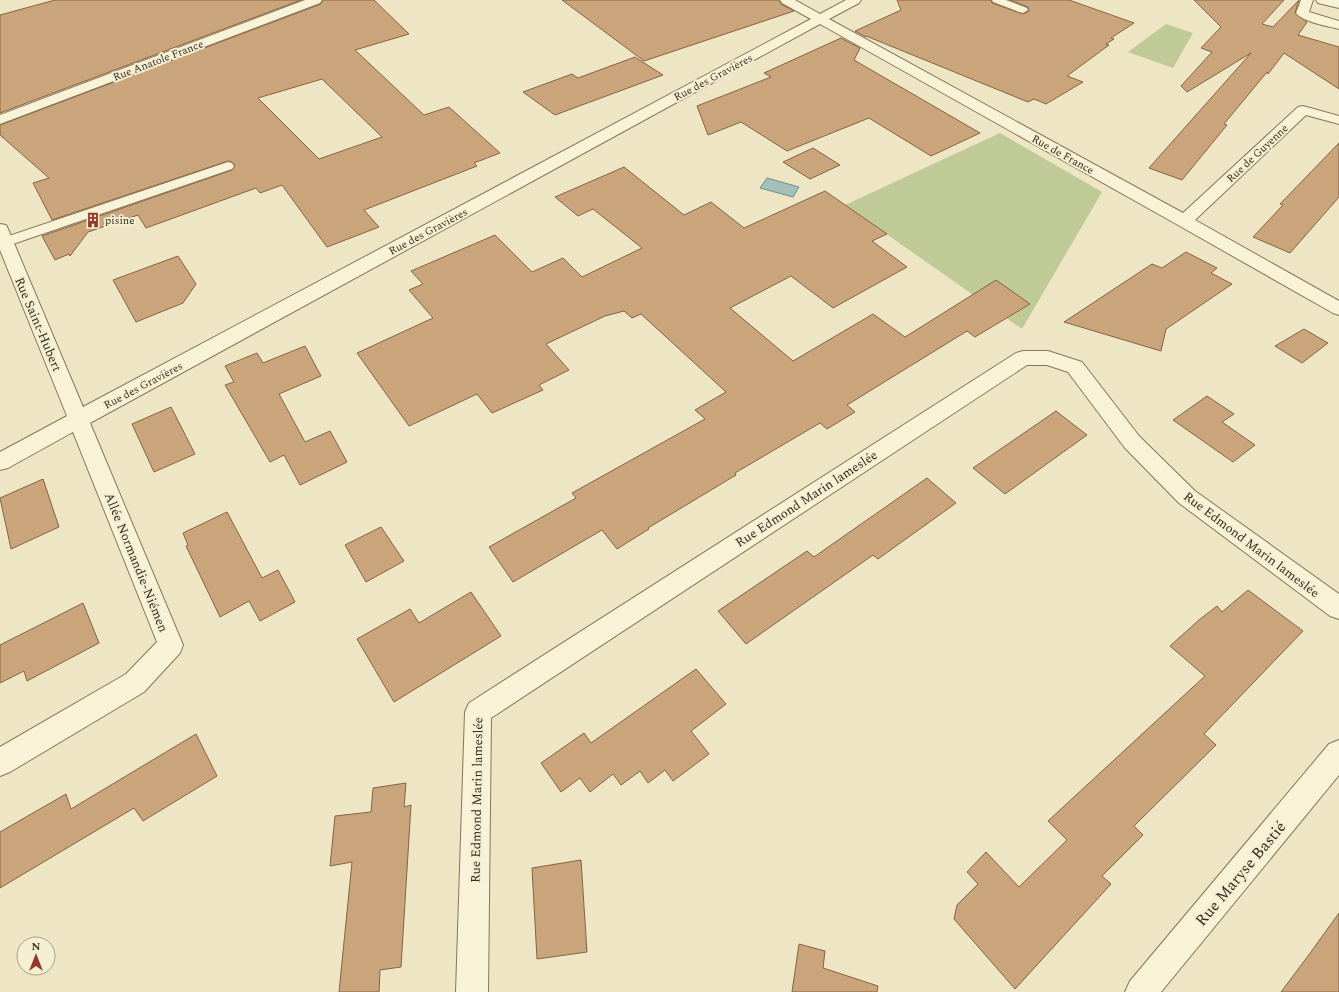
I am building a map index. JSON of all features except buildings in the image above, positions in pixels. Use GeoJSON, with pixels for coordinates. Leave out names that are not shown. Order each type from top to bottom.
{"type":"FeatureCollection","features":[{"type":"Feature","properties":{"kind":"street","name":"Rue Anatole France"},"geometry":{"type":"LineString","coordinates":[[0,120],[316,0]]}},
{"type":"Feature","properties":{"kind":"street","name":"Rue de France"},"geometry":{"type":"LineString","coordinates":[[786,0],[1184,221],[1339,310]]}},
{"type":"Feature","properties":{"kind":"street","name":"Rue des Gravières"},"geometry":{"type":"LineString","coordinates":[[0,462],[855,0]]}},
{"type":"Feature","properties":{"kind":"street"},"geometry":{"type":"LineString","coordinates":[[1307,0],[1302,13],[1309,17],[1339,25]]}},
{"type":"Feature","properties":{"kind":"street"},"geometry":{"type":"LineString","coordinates":[[1322,0],[1339,4]]}},
{"type":"Feature","properties":{"kind":"street","name":"Rue de Guyenne"},"geometry":{"type":"LineString","coordinates":[[1184,221],[1303,110],[1339,120]]}},
{"type":"Feature","properties":{"kind":"street","name":"Rue Saint-Hubert"},"geometry":{"type":"LineString","coordinates":[[2,236],[79,419]]}},
{"type":"Feature","properties":{"kind":"street","name":"Rue Edmond Marin lameslée"},"geometry":{"type":"LineString","coordinates":[[472,992],[478,712],[1023,358],[1048,358],[1075,367],[1132,442],[1187,497],[1339,608]]}},
{"type":"Feature","properties":{"kind":"street","name":"Allée Normandie-Niémen"},"geometry":{"type":"LineString","coordinates":[[0,762],[135,683],[171,644],[79,419]]}},
{"type":"Feature","properties":{"kind":"street","name":"Rue Maryse Bastié"},"geometry":{"type":"LineString","coordinates":[[1141,992],[1339,754]]}},
{"type":"Feature","properties":{"kind":"lane"},"geometry":{"type":"LineString","coordinates":[[996,0],[1023,10]]}},
{"type":"Feature","properties":{"kind":"lane"},"geometry":{"type":"LineString","coordinates":[[2,236],[228,166]]}},
{"type":"Feature","properties":{"kind":"green space"},"geometry":{"type":"Polygon","coordinates":[[[1166,24],[1193,33],[1173,68],[1128,52],[1166,24]]]}},
{"type":"Feature","properties":{"kind":"green space"},"geometry":{"type":"Polygon","coordinates":[[[1000,133],[1102,192],[1022,329],[845,205],[1000,133]]]}},
{"type":"Feature","properties":{"kind":"water"},"geometry":{"type":"Polygon","coordinates":[[[767,178],[799,187],[793,197],[760,188],[767,178]]]}},
{"type":"Feature","properties":{"kind":"place","name":"pisine"},"geometry":{"type":"Point","coordinates":[93,220]}}]}
